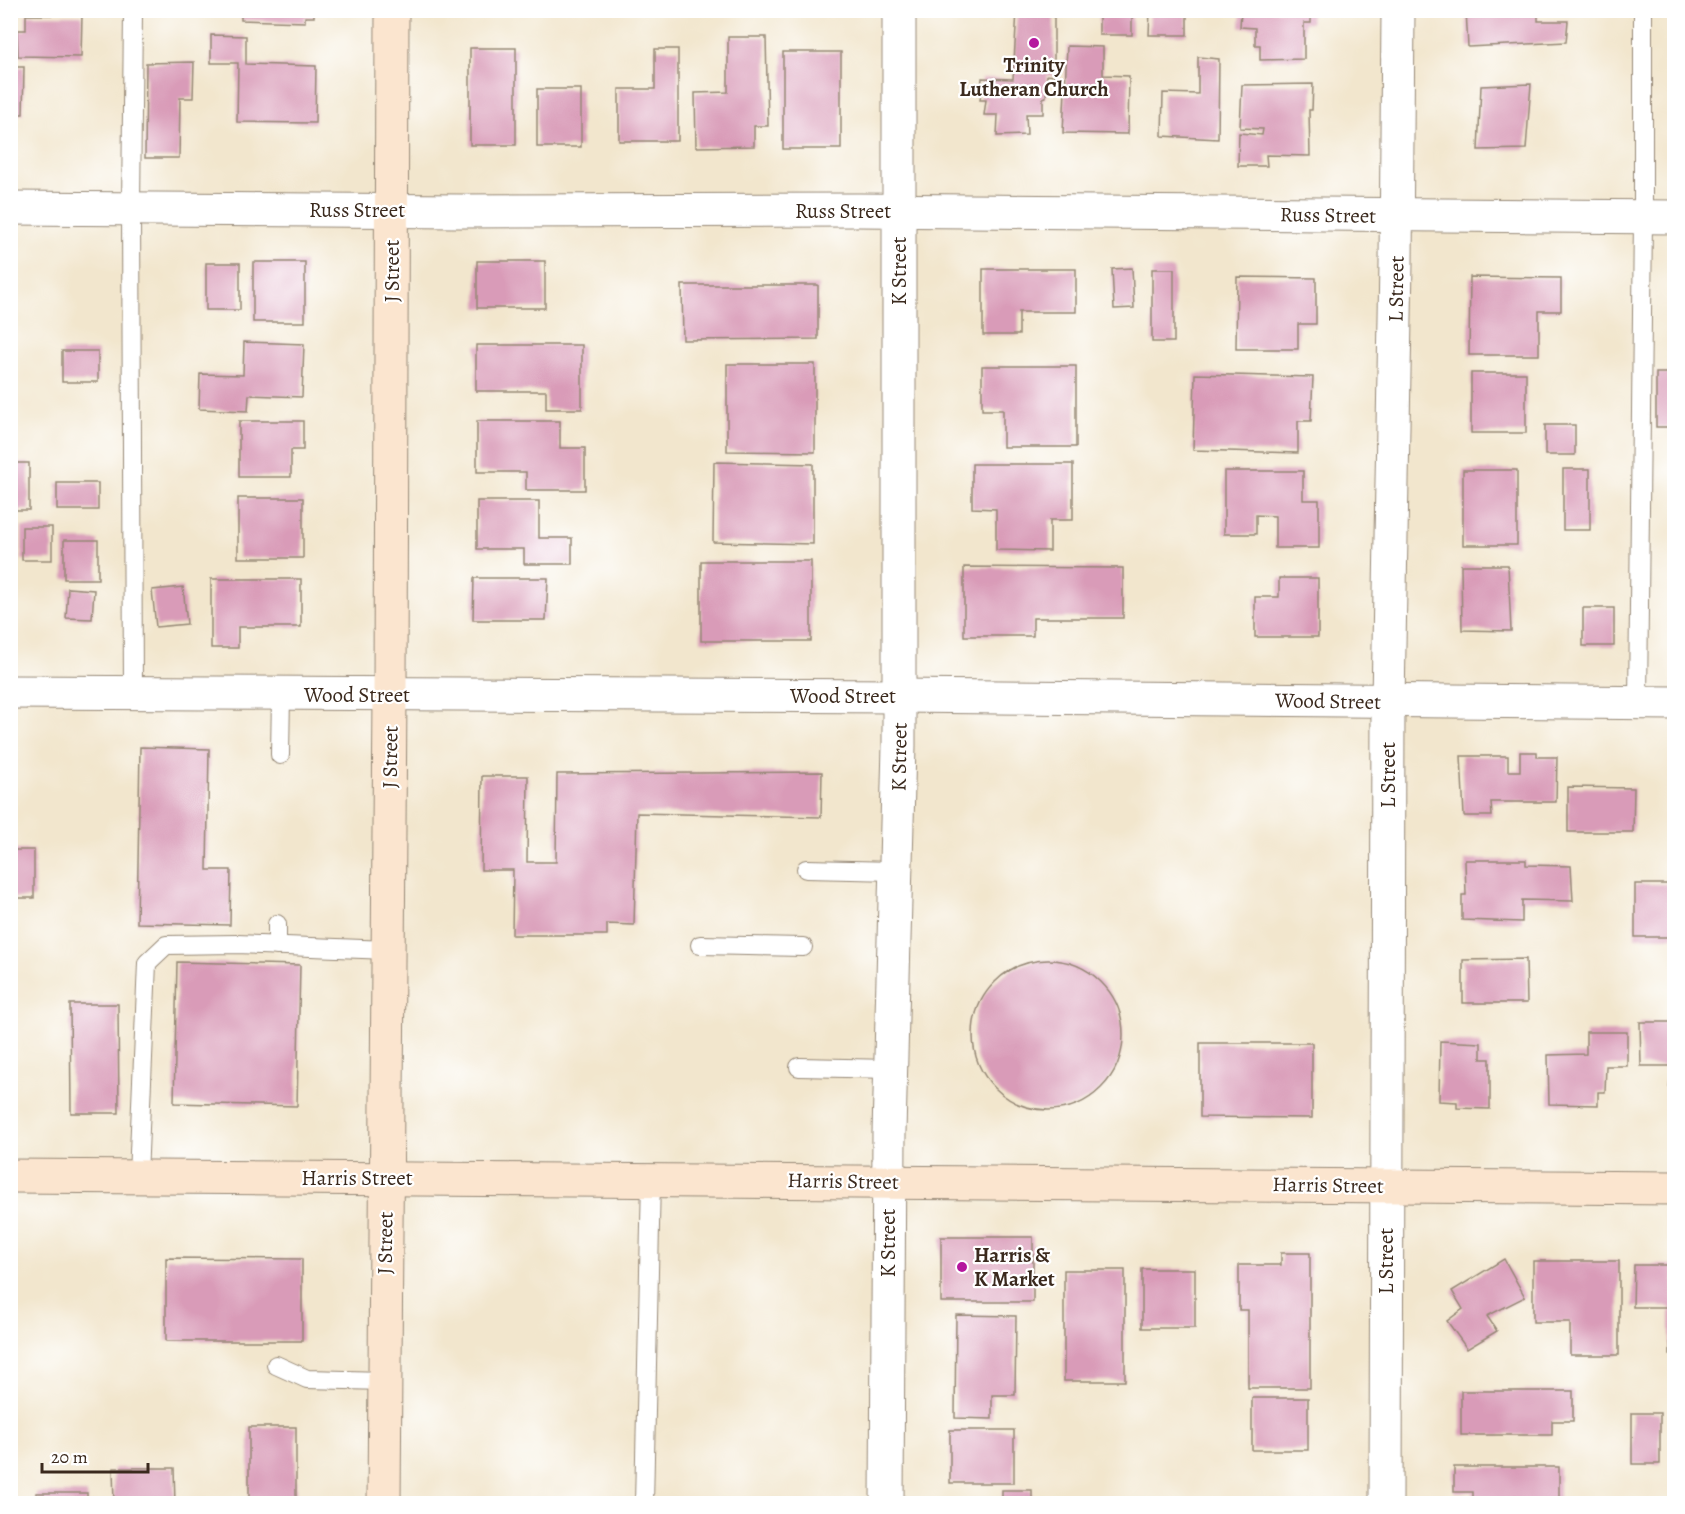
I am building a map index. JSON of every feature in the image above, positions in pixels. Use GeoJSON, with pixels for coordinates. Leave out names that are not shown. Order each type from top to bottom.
{"type":"FeatureCollection","features":[{"type":"Feature","properties":{"kind":"main road","name":"J Street"},"geometry":{"type":"LineString","coordinates":[[384,1503],[392,10]]}},
{"type":"Feature","properties":{"kind":"main road","name":"Harris Street"},"geometry":{"type":"LineString","coordinates":[[10,1176],[1674,1188]]}},
{"type":"Feature","properties":{"kind":"street","name":"K Street"},"geometry":{"type":"LineString","coordinates":[[887,1503],[889,1181],[899,696],[899,10]]}},
{"type":"Feature","properties":{"kind":"street","name":"L Street"},"geometry":{"type":"LineString","coordinates":[[1386,1503],[1388,701],[1398,10]]}},
{"type":"Feature","properties":{"kind":"street","name":"Russ Street"},"geometry":{"type":"LineString","coordinates":[[10,208],[899,211],[1659,217]]}},
{"type":"Feature","properties":{"kind":"street","name":"Wood Street"},"geometry":{"type":"LineString","coordinates":[[10,692],[899,696],[1674,703]]}},
{"type":"Feature","properties":{"kind":"lane"},"geometry":{"type":"LineString","coordinates":[[133,10],[131,208],[133,693]]}},
{"type":"Feature","properties":{"kind":"lane"},"geometry":{"type":"LineString","coordinates":[[1638,703],[1659,217],[1643,10]]}},
{"type":"Feature","properties":{"kind":"lane"},"geometry":{"type":"LineString","coordinates":[[280,694],[280,755]]}},
{"type":"Feature","properties":{"kind":"lane"},"geometry":{"type":"LineString","coordinates":[[806,869],[896,871]]}},
{"type":"Feature","properties":{"kind":"lane"},"geometry":{"type":"LineString","coordinates":[[277,946],[278,924]]}},
{"type":"Feature","properties":{"kind":"lane"},"geometry":{"type":"LineString","coordinates":[[138,1176],[147,963],[166,945],[237,944],[387,950]]}},
{"type":"Feature","properties":{"kind":"lane"},"geometry":{"type":"LineString","coordinates":[[700,945],[803,948]]}},
{"type":"Feature","properties":{"kind":"lane"},"geometry":{"type":"LineString","coordinates":[[799,1067],[891,1069]]}},
{"type":"Feature","properties":{"kind":"lane"},"geometry":{"type":"LineString","coordinates":[[644,1503],[651,1179]]}},
{"type":"Feature","properties":{"kind":"lane"},"geometry":{"type":"LineString","coordinates":[[276,1365],[307,1379],[384,1381]]}},
{"type":"Feature","properties":{"kind":"building"},"geometry":{"type":"Polygon","coordinates":[[[241,10],[314,10],[314,17],[305,17],[305,22],[241,20],[241,10]]]}},
{"type":"Feature","properties":{"kind":"building","name":"Trinity Lutheran Church"},"geometry":{"type":"Polygon","coordinates":[[[1017,10],[1054,10],[1054,76],[1047,75],[1043,114],[1026,114],[1027,135],[997,136],[998,115],[984,115],[986,100],[980,100],[982,78],[1013,79],[1017,10]]]}},
{"type":"Feature","properties":{"kind":"building"},"geometry":{"type":"Polygon","coordinates":[[[1099,10],[1132,10],[1132,35],[1099,35],[1099,10]]]}},
{"type":"Feature","properties":{"kind":"building"},"geometry":{"type":"Polygon","coordinates":[[[1150,10],[1187,10],[1187,35],[1149,35],[1150,10]]]}},
{"type":"Feature","properties":{"kind":"building"},"geometry":{"type":"Polygon","coordinates":[[[1241,10],[1311,10],[1311,23],[1304,23],[1304,59],[1260,60],[1260,45],[1255,45],[1255,28],[1240,27],[1241,10]]]}},
{"type":"Feature","properties":{"kind":"building"},"geometry":{"type":"Polygon","coordinates":[[[1466,10],[1538,10],[1538,21],[1568,21],[1566,42],[1468,47],[1466,10]]]}},
{"type":"Feature","properties":{"kind":"building"},"geometry":{"type":"Polygon","coordinates":[[[26,15],[82,15],[81,57],[18,56],[17,30],[26,30],[26,15]]]}},
{"type":"Feature","properties":{"kind":"building"},"geometry":{"type":"Polygon","coordinates":[[[211,35],[246,36],[246,64],[316,66],[315,123],[237,122],[238,63],[211,63],[211,35]]]}},
{"type":"Feature","properties":{"kind":"building"},"geometry":{"type":"Polygon","coordinates":[[[728,37],[766,37],[768,126],[754,126],[754,146],[696,147],[695,93],[728,92],[728,37]]]}},
{"type":"Feature","properties":{"kind":"building"},"geometry":{"type":"Polygon","coordinates":[[[1067,46],[1103,47],[1103,75],[1129,76],[1128,134],[1063,133],[1067,46]]]}},
{"type":"Feature","properties":{"kind":"building"},"geometry":{"type":"Polygon","coordinates":[[[470,48],[516,48],[516,145],[470,145],[470,48]]]}},
{"type":"Feature","properties":{"kind":"building"},"geometry":{"type":"Polygon","coordinates":[[[655,49],[678,49],[678,141],[619,141],[619,89],[655,89],[655,49]]]}},
{"type":"Feature","properties":{"kind":"building"},"geometry":{"type":"Polygon","coordinates":[[[783,52],[841,52],[841,149],[783,149],[783,52]]]}},
{"type":"Feature","properties":{"kind":"building"},"geometry":{"type":"Polygon","coordinates":[[[1198,57],[1219,59],[1218,139],[1162,136],[1163,93],[1198,94],[1198,57]]]}},
{"type":"Feature","properties":{"kind":"building"},"geometry":{"type":"Polygon","coordinates":[[[194,62],[193,98],[180,98],[179,158],[145,158],[146,63],[194,62]]]}},
{"type":"Feature","properties":{"kind":"building"},"geometry":{"type":"Polygon","coordinates":[[[10,67],[24,67],[23,114],[10,114],[10,67]]]}},
{"type":"Feature","properties":{"kind":"building"},"geometry":{"type":"Polygon","coordinates":[[[1313,84],[1312,110],[1309,110],[1310,156],[1266,155],[1267,166],[1238,166],[1239,133],[1262,135],[1263,129],[1240,128],[1242,85],[1313,84]]]}},
{"type":"Feature","properties":{"kind":"building"},"geometry":{"type":"Polygon","coordinates":[[[1531,84],[1526,149],[1478,150],[1481,86],[1531,84]]]}},
{"type":"Feature","properties":{"kind":"building"},"geometry":{"type":"Polygon","coordinates":[[[537,89],[581,89],[581,147],[537,147],[537,89]]]}},
{"type":"Feature","properties":{"kind":"building"},"geometry":{"type":"Polygon","coordinates":[[[477,261],[545,261],[545,308],[477,308],[477,261]]]}},
{"type":"Feature","properties":{"kind":"building"},"geometry":{"type":"Polygon","coordinates":[[[253,262],[305,262],[305,322],[253,322],[253,262]]]}},
{"type":"Feature","properties":{"kind":"building"},"geometry":{"type":"Polygon","coordinates":[[[206,263],[240,263],[240,310],[206,310],[206,263]]]}},
{"type":"Feature","properties":{"kind":"building"},"geometry":{"type":"Polygon","coordinates":[[[1132,268],[1134,308],[1114,309],[1112,269],[1132,268]]]}},
{"type":"Feature","properties":{"kind":"building"},"geometry":{"type":"Polygon","coordinates":[[[983,269],[1076,269],[1076,312],[1019,312],[1019,335],[983,335],[983,269]]]}},
{"type":"Feature","properties":{"kind":"building"},"geometry":{"type":"Polygon","coordinates":[[[1152,269],[1174,269],[1174,342],[1152,342],[1152,269]]]}},
{"type":"Feature","properties":{"kind":"building"},"geometry":{"type":"Polygon","coordinates":[[[1237,277],[1316,278],[1316,324],[1298,324],[1298,349],[1236,349],[1237,277]]]}},
{"type":"Feature","properties":{"kind":"building"},"geometry":{"type":"Polygon","coordinates":[[[1470,277],[1561,278],[1561,311],[1539,311],[1539,355],[1469,355],[1470,277]]]}},
{"type":"Feature","properties":{"kind":"building"},"geometry":{"type":"Polygon","coordinates":[[[682,285],[818,285],[818,339],[683,340],[682,285]]]}},
{"type":"Feature","properties":{"kind":"building"},"geometry":{"type":"Polygon","coordinates":[[[244,342],[304,344],[302,397],[249,395],[248,411],[199,409],[200,374],[243,375],[244,342]]]}},
{"type":"Feature","properties":{"kind":"building"},"geometry":{"type":"Polygon","coordinates":[[[476,345],[582,345],[582,409],[546,409],[546,391],[476,391],[476,345]]]}},
{"type":"Feature","properties":{"kind":"building"},"geometry":{"type":"Polygon","coordinates":[[[62,351],[98,351],[98,382],[62,382],[62,351]]]}},
{"type":"Feature","properties":{"kind":"building"},"geometry":{"type":"Polygon","coordinates":[[[727,364],[815,364],[815,452],[727,451],[727,364]]]}},
{"type":"Feature","properties":{"kind":"building"},"geometry":{"type":"Polygon","coordinates":[[[982,366],[1076,366],[1076,447],[1003,447],[1003,410],[982,410],[982,366]]]}},
{"type":"Feature","properties":{"kind":"building"},"geometry":{"type":"Polygon","coordinates":[[[1471,373],[1526,373],[1526,433],[1471,433],[1471,373]]]}},
{"type":"Feature","properties":{"kind":"building"},"geometry":{"type":"Polygon","coordinates":[[[1656,373],[1674,373],[1674,427],[1656,427],[1656,373]]]}},
{"type":"Feature","properties":{"kind":"building"},"geometry":{"type":"Polygon","coordinates":[[[1195,374],[1313,377],[1311,421],[1298,421],[1298,453],[1193,450],[1195,374]]]}},
{"type":"Feature","properties":{"kind":"building"},"geometry":{"type":"Polygon","coordinates":[[[239,421],[303,421],[303,450],[291,450],[291,477],[239,477],[239,421]]]}},
{"type":"Feature","properties":{"kind":"building"},"geometry":{"type":"Polygon","coordinates":[[[477,421],[560,421],[560,448],[585,448],[585,490],[526,490],[526,472],[477,472],[477,421]]]}},
{"type":"Feature","properties":{"kind":"building"},"geometry":{"type":"Polygon","coordinates":[[[1545,425],[1575,425],[1575,455],[1545,455],[1545,425]]]}},
{"type":"Feature","properties":{"kind":"building"},"geometry":{"type":"Polygon","coordinates":[[[714,462],[813,464],[813,544],[713,542],[714,462]]]}},
{"type":"Feature","properties":{"kind":"building"},"geometry":{"type":"Polygon","coordinates":[[[10,463],[29,463],[29,510],[10,510],[10,463]]]}},
{"type":"Feature","properties":{"kind":"building"},"geometry":{"type":"Polygon","coordinates":[[[972,464],[1073,464],[1073,520],[1050,520],[1050,551],[996,550],[996,509],[972,508],[972,464]]]}},
{"type":"Feature","properties":{"kind":"building"},"geometry":{"type":"Polygon","coordinates":[[[1563,469],[1590,469],[1590,530],[1563,530],[1563,469]]]}},
{"type":"Feature","properties":{"kind":"building"},"geometry":{"type":"Polygon","coordinates":[[[1463,470],[1517,470],[1517,545],[1463,545],[1463,470]]]}},
{"type":"Feature","properties":{"kind":"building"},"geometry":{"type":"Polygon","coordinates":[[[1224,471],[1303,471],[1303,500],[1319,500],[1319,548],[1275,548],[1275,516],[1256,515],[1256,534],[1224,534],[1224,471]]]}},
{"type":"Feature","properties":{"kind":"building"},"geometry":{"type":"Polygon","coordinates":[[[57,483],[98,483],[98,510],[57,510],[57,483]]]}},
{"type":"Feature","properties":{"kind":"building"},"geometry":{"type":"Polygon","coordinates":[[[238,498],[303,498],[303,558],[238,558],[238,498]]]}},
{"type":"Feature","properties":{"kind":"building"},"geometry":{"type":"Polygon","coordinates":[[[477,501],[539,501],[539,538],[572,538],[572,564],[524,564],[524,549],[477,549],[477,501]]]}},
{"type":"Feature","properties":{"kind":"building"},"geometry":{"type":"Polygon","coordinates":[[[22,527],[52,527],[52,560],[22,560],[22,527]]]}},
{"type":"Feature","properties":{"kind":"building"},"geometry":{"type":"Polygon","coordinates":[[[64,540],[98,540],[98,579],[64,579],[64,540]]]}},
{"type":"Feature","properties":{"kind":"building"},"geometry":{"type":"Polygon","coordinates":[[[701,561],[811,561],[811,641],[701,641],[701,561]]]}},
{"type":"Feature","properties":{"kind":"building"},"geometry":{"type":"Polygon","coordinates":[[[1461,565],[1508,565],[1511,631],[1462,630],[1461,565]]]}},
{"type":"Feature","properties":{"kind":"building"},"geometry":{"type":"Polygon","coordinates":[[[964,567],[1123,568],[1123,618],[1033,618],[1033,636],[964,636],[964,567]]]}},
{"type":"Feature","properties":{"kind":"building"},"geometry":{"type":"Polygon","coordinates":[[[474,578],[548,578],[546,620],[473,620],[474,578]]]}},
{"type":"Feature","properties":{"kind":"building"},"geometry":{"type":"Polygon","coordinates":[[[1279,578],[1318,578],[1318,637],[1255,637],[1255,597],[1279,597],[1279,578]]]}},
{"type":"Feature","properties":{"kind":"building"},"geometry":{"type":"Polygon","coordinates":[[[211,579],[301,579],[301,627],[238,627],[238,648],[211,648],[211,579]]]}},
{"type":"Feature","properties":{"kind":"building"},"geometry":{"type":"Polygon","coordinates":[[[183,587],[187,624],[156,627],[152,590],[183,587]]]}},
{"type":"Feature","properties":{"kind":"building"},"geometry":{"type":"Polygon","coordinates":[[[68,588],[94,590],[92,619],[66,618],[68,588]]]}},
{"type":"Feature","properties":{"kind":"building"},"geometry":{"type":"Polygon","coordinates":[[[1583,608],[1614,608],[1614,646],[1583,646],[1583,608]]]}},
{"type":"Feature","properties":{"kind":"building"},"geometry":{"type":"Polygon","coordinates":[[[140,747],[209,749],[207,870],[231,870],[230,925],[137,923],[140,747]]]}},
{"type":"Feature","properties":{"kind":"building"},"geometry":{"type":"Polygon","coordinates":[[[1520,752],[1537,752],[1537,757],[1557,757],[1556,802],[1491,802],[1492,816],[1464,816],[1461,756],[1508,756],[1508,771],[1520,771],[1520,752]]]}},
{"type":"Feature","properties":{"kind":"building"},"geometry":{"type":"Polygon","coordinates":[[[822,772],[821,817],[637,813],[634,925],[607,924],[607,935],[512,935],[513,870],[481,870],[482,776],[528,776],[527,862],[556,862],[557,774],[822,772]]]}},
{"type":"Feature","properties":{"kind":"building"},"geometry":{"type":"Polygon","coordinates":[[[1568,787],[1634,788],[1633,832],[1568,832],[1568,787]]]}},
{"type":"Feature","properties":{"kind":"building"},"geometry":{"type":"Polygon","coordinates":[[[10,850],[34,850],[34,898],[10,898],[10,850]]]}},
{"type":"Feature","properties":{"kind":"building"},"geometry":{"type":"Polygon","coordinates":[[[1465,860],[1526,860],[1526,865],[1571,866],[1573,901],[1522,900],[1522,922],[1462,920],[1462,895],[1466,895],[1465,860]]]}},
{"type":"Feature","properties":{"kind":"building"},"geometry":{"type":"Polygon","coordinates":[[[1635,884],[1674,884],[1674,937],[1635,937],[1635,884]]]}},
{"type":"Feature","properties":{"kind":"building"},"geometry":{"type":"Polygon","coordinates":[[[1526,959],[1527,1003],[1463,1003],[1463,960],[1526,959]]]}},
{"type":"Feature","properties":{"kind":"building"},"geometry":{"type":"Polygon","coordinates":[[[1048,960],[1077,965],[1090,972],[1101,982],[1111,993],[1118,1006],[1123,1035],[1118,1064],[1111,1077],[1101,1088],[1090,1098],[1077,1105],[1048,1110],[1019,1105],[1006,1098],[995,1088],[985,1077],[978,1064],[973,1035],[978,1006],[985,993],[995,982],[1006,972],[1019,965],[1048,960]]]}},
{"type":"Feature","properties":{"kind":"building"},"geometry":{"type":"Polygon","coordinates":[[[177,962],[300,965],[297,1106],[174,1103],[177,962]]]}},
{"type":"Feature","properties":{"kind":"building"},"geometry":{"type":"Polygon","coordinates":[[[70,1004],[118,1004],[119,1113],[71,1113],[70,1004]]]}},
{"type":"Feature","properties":{"kind":"building"},"geometry":{"type":"Polygon","coordinates":[[[1640,1022],[1674,1022],[1674,1090],[1669,1089],[1671,1066],[1641,1066],[1640,1022]]]}},
{"type":"Feature","properties":{"kind":"building"},"geometry":{"type":"Polygon","coordinates":[[[1586,1032],[1627,1032],[1627,1066],[1606,1066],[1605,1092],[1598,1092],[1598,1105],[1549,1104],[1548,1055],[1586,1054],[1586,1032]]]}},
{"type":"Feature","properties":{"kind":"building"},"geometry":{"type":"Polygon","coordinates":[[[1440,1041],[1481,1043],[1481,1059],[1490,1059],[1490,1109],[1457,1108],[1457,1102],[1439,1101],[1440,1041]]]}},
{"type":"Feature","properties":{"kind":"building"},"geometry":{"type":"Polygon","coordinates":[[[1200,1043],[1312,1043],[1312,1118],[1200,1117],[1200,1043]]]}},
{"type":"Feature","properties":{"kind":"building"},"geometry":{"type":"Polygon","coordinates":[[[941,1237],[1033,1237],[1033,1302],[941,1302],[941,1237]]]}},
{"type":"Feature","properties":{"kind":"building"},"geometry":{"type":"Polygon","coordinates":[[[1281,1253],[1310,1253],[1310,1388],[1248,1388],[1248,1310],[1239,1310],[1239,1265],[1281,1265],[1281,1253]]]}},
{"type":"Feature","properties":{"kind":"building"},"geometry":{"type":"Polygon","coordinates":[[[166,1258],[302,1259],[302,1341],[166,1341],[166,1258]]]}},
{"type":"Feature","properties":{"kind":"building"},"geometry":{"type":"Polygon","coordinates":[[[1504,1259],[1525,1297],[1487,1316],[1497,1331],[1467,1349],[1447,1321],[1463,1309],[1452,1291],[1504,1259]]]}},
{"type":"Feature","properties":{"kind":"building"},"geometry":{"type":"Polygon","coordinates":[[[1533,1261],[1619,1261],[1619,1355],[1570,1355],[1570,1322],[1533,1322],[1533,1261]]]}},
{"type":"Feature","properties":{"kind":"building"},"geometry":{"type":"Polygon","coordinates":[[[1634,1265],[1674,1265],[1674,1355],[1670,1355],[1670,1307],[1633,1307],[1634,1265]]]}},
{"type":"Feature","properties":{"kind":"building"},"geometry":{"type":"Polygon","coordinates":[[[1142,1269],[1195,1269],[1195,1328],[1142,1328],[1142,1269]]]}},
{"type":"Feature","properties":{"kind":"building"},"geometry":{"type":"Polygon","coordinates":[[[1064,1270],[1125,1270],[1125,1381],[1064,1381],[1064,1270]]]}},
{"type":"Feature","properties":{"kind":"building"},"geometry":{"type":"Polygon","coordinates":[[[956,1315],[1016,1316],[1015,1395],[992,1395],[992,1419],[955,1418],[956,1315]]]}},
{"type":"Feature","properties":{"kind":"building"},"geometry":{"type":"Polygon","coordinates":[[[1461,1391],[1573,1391],[1573,1421],[1552,1421],[1552,1435],[1461,1435],[1461,1391]]]}},
{"type":"Feature","properties":{"kind":"building"},"geometry":{"type":"Polygon","coordinates":[[[1252,1398],[1308,1398],[1308,1450],[1252,1450],[1252,1398]]]}},
{"type":"Feature","properties":{"kind":"building"},"geometry":{"type":"Polygon","coordinates":[[[1632,1413],[1660,1413],[1660,1464],[1632,1464],[1632,1413]]]}},
{"type":"Feature","properties":{"kind":"building"},"geometry":{"type":"Polygon","coordinates":[[[249,1427],[296,1427],[296,1504],[249,1504],[249,1427]]]}},
{"type":"Feature","properties":{"kind":"building"},"geometry":{"type":"Polygon","coordinates":[[[950,1430],[1014,1430],[1014,1483],[950,1483],[950,1430]]]}},
{"type":"Feature","properties":{"kind":"building"},"geometry":{"type":"Polygon","coordinates":[[[1454,1467],[1559,1467],[1559,1504],[1473,1504],[1473,1492],[1454,1492],[1454,1467]]]}},
{"type":"Feature","properties":{"kind":"building"},"geometry":{"type":"Polygon","coordinates":[[[113,1468],[174,1468],[175,1504],[114,1504],[113,1468]]]}},
{"type":"Feature","properties":{"kind":"building"},"geometry":{"type":"Polygon","coordinates":[[[1002,1490],[1032,1490],[1032,1504],[1002,1504],[1002,1490]]]}},
{"type":"Feature","properties":{"kind":"building"},"geometry":{"type":"Polygon","coordinates":[[[36,1493],[87,1493],[87,1504],[36,1504],[36,1493]]]}},
{"type":"Feature","properties":{"kind":"place","name":"Trinity Lutheran Church"},"geometry":{"type":"Point","coordinates":[1034,43]}},
{"type":"Feature","properties":{"kind":"place","name":"Harris & K Market"},"geometry":{"type":"Point","coordinates":[962,1267]}}]}
